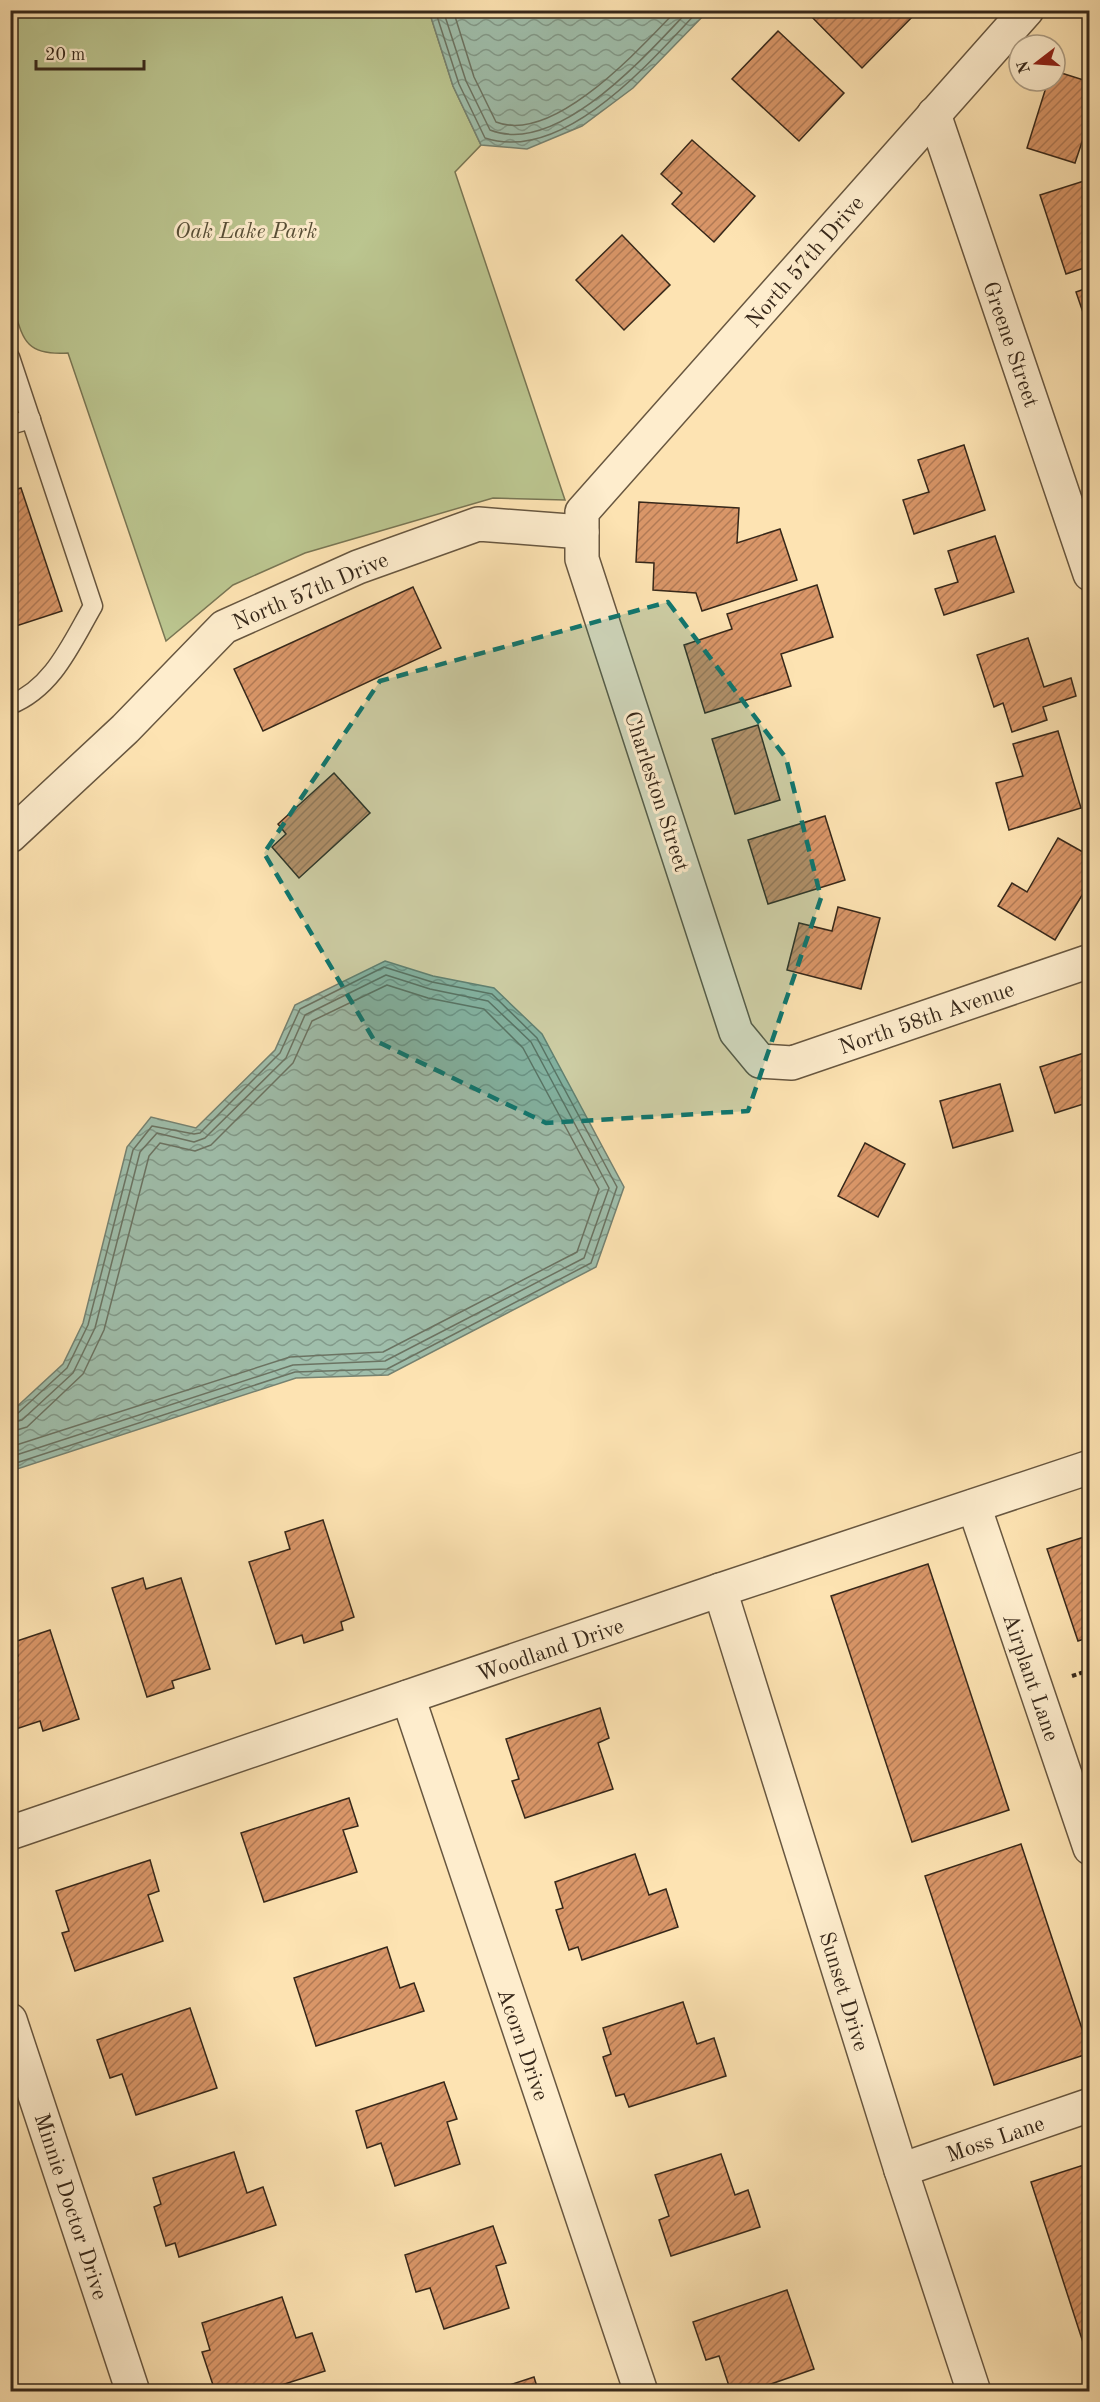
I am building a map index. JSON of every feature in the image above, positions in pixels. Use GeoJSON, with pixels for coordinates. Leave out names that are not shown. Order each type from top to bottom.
{"type":"FeatureCollection","features":[{"type":"Feature","properties":{"kind":"street","name":"North 57th Drive"},"geometry":{"type":"LineString","coordinates":[[10,836],[125,729],[224,627],[358,567],[478,524],[582,522],[934,114],[1027,10]]}},
{"type":"Feature","properties":{"kind":"street","name":"Greene Street"},"geometry":{"type":"LineString","coordinates":[[934,114],[1089,574]]}},
{"type":"Feature","properties":{"kind":"street","name":"Charleston Street"},"geometry":{"type":"LineString","coordinates":[[582,522],[582,559],[736,1032],[760,1061]]}},
{"type":"Feature","properties":{"kind":"street","name":"North 58th Avenue"},"geometry":{"type":"LineString","coordinates":[[760,1061],[792,1063],[1089,961]]}},
{"type":"Feature","properties":{"kind":"street","name":"Woodland Drive"},"geometry":{"type":"LineString","coordinates":[[10,1833],[720,1590],[1089,1467]]}},
{"type":"Feature","properties":{"kind":"street","name":"Airplant Lane"},"geometry":{"type":"LineString","coordinates":[[974,1506],[1089,1848]]}},
{"type":"Feature","properties":{"kind":"street","name":"Sunset Drive"},"geometry":{"type":"LineString","coordinates":[[720,1590],[902,2170],[974,2391]]}},
{"type":"Feature","properties":{"kind":"street","name":"Acorn Drive"},"geometry":{"type":"LineString","coordinates":[[408,1697],[641,2391]]}},
{"type":"Feature","properties":{"kind":"street","name":"Minnie Doctor Drive"},"geometry":{"type":"LineString","coordinates":[[10,2020],[133,2391]]}},
{"type":"Feature","properties":{"kind":"street","name":"Moss Lane"},"geometry":{"type":"LineString","coordinates":[[902,2170],[1089,2105]]}},
{"type":"Feature","properties":{"kind":"lane"},"geometry":{"type":"LineString","coordinates":[[10,357],[93,606],[47,682],[29,697],[10,705]]}},
{"type":"Feature","properties":{"kind":"lane"},"geometry":{"type":"LineString","coordinates":[[10,426],[31,419]]}},
{"type":"Feature","properties":{"kind":"path"},"geometry":{"type":"LineString","coordinates":[[1072,1676],[1089,1670]]}},
{"type":"Feature","properties":{"kind":"highlighted area"},"geometry":{"type":"Polygon","coordinates":[[[668,602],[786,758],[821,898],[748,1111],[546,1123],[374,1040],[264,853],[380,681],[668,602]]]}},
{"type":"Feature","properties":{"kind":"green space","name":"Oak Lake Park"},"geometry":{"type":"Polygon","coordinates":[[[10,11],[429,11],[453,86],[481,145],[455,172],[565,500],[493,498],[305,553],[233,585],[166,641],[68,353],[41,351],[33,347],[22,334],[11,299],[10,11]]]}},
{"type":"Feature","properties":{"kind":"water"},"geometry":{"type":"Polygon","coordinates":[[[429,10],[708,11],[633,88],[582,126],[527,149],[481,145],[453,86],[429,10]]]}},
{"type":"Feature","properties":{"kind":"water"},"geometry":{"type":"Polygon","coordinates":[[[385,961],[433,976],[494,988],[542,1034],[624,1187],[596,1267],[388,1375],[296,1378],[11,1471],[11,1412],[63,1364],[83,1323],[127,1147],[151,1117],[196,1128],[275,1050],[295,1005],[385,961]]]}},
{"type":"Feature","properties":{"kind":"building"},"geometry":{"type":"Polygon","coordinates":[[[805,10],[919,10],[862,68],[805,10]]]}},
{"type":"Feature","properties":{"kind":"building"},"geometry":{"type":"Polygon","coordinates":[[[778,31],[844,93],[799,141],[732,79],[778,31]]]}},
{"type":"Feature","properties":{"kind":"building"},"geometry":{"type":"Polygon","coordinates":[[[1067,75],[1090,82],[1090,118],[1075,163],[1027,148],[1044,93],[1067,93],[1067,75]]]}},
{"type":"Feature","properties":{"kind":"building"},"geometry":{"type":"Polygon","coordinates":[[[692,140],[755,196],[714,242],[672,204],[682,193],[661,174],[692,140]]]}},
{"type":"Feature","properties":{"kind":"building"},"geometry":{"type":"Polygon","coordinates":[[[1087,180],[1090,266],[1066,274],[1040,195],[1087,180]]]}},
{"type":"Feature","properties":{"kind":"building"},"geometry":{"type":"Polygon","coordinates":[[[622,235],[670,285],[624,330],[576,280],[622,235]]]}},
{"type":"Feature","properties":{"kind":"building"},"geometry":{"type":"Polygon","coordinates":[[[1090,287],[1090,333],[1076,292],[1090,287]]]}},
{"type":"Feature","properties":{"kind":"building"},"geometry":{"type":"Polygon","coordinates":[[[964,445],[985,510],[914,534],[903,500],[929,492],[918,460],[964,445]]]}},
{"type":"Feature","properties":{"kind":"building"},"geometry":{"type":"Polygon","coordinates":[[[21,488],[62,611],[10,628],[10,491],[21,488]]]}},
{"type":"Feature","properties":{"kind":"building"},"geometry":{"type":"Polygon","coordinates":[[[639,502],[739,508],[737,543],[780,529],[797,580],[702,611],[696,593],[653,590],[654,563],[636,562],[639,502]]]}},
{"type":"Feature","properties":{"kind":"building"},"geometry":{"type":"Polygon","coordinates":[[[995,536],[1014,592],[944,615],[935,589],[958,582],[948,551],[995,536]]]}},
{"type":"Feature","properties":{"kind":"building"},"geometry":{"type":"Polygon","coordinates":[[[817,585],[833,637],[781,654],[791,686],[705,713],[684,645],[732,629],[727,614],[817,585]]]}},
{"type":"Feature","properties":{"kind":"building"},"geometry":{"type":"Polygon","coordinates":[[[413,587],[441,648],[263,731],[234,669],[413,587]]]}},
{"type":"Feature","properties":{"kind":"building"},"geometry":{"type":"Polygon","coordinates":[[[1028,638],[1044,687],[1071,678],[1076,696],[1043,707],[1047,720],[1012,732],[1003,703],[994,707],[977,655],[1028,638]]]}},
{"type":"Feature","properties":{"kind":"building"},"geometry":{"type":"Polygon","coordinates":[[[758,725],[780,800],[735,814],[712,739],[758,725]]]}},
{"type":"Feature","properties":{"kind":"building"},"geometry":{"type":"Polygon","coordinates":[[[1058,731],[1081,808],[1009,830],[996,783],[1023,776],[1013,744],[1058,731]]]}},
{"type":"Feature","properties":{"kind":"building"},"geometry":{"type":"Polygon","coordinates":[[[334,773],[370,813],[299,878],[272,847],[286,834],[278,824],[334,773]]]}},
{"type":"Feature","properties":{"kind":"building"},"geometry":{"type":"Polygon","coordinates":[[[825,816],[845,880],[768,904],[748,840],[825,816]]]}},
{"type":"Feature","properties":{"kind":"building"},"geometry":{"type":"Polygon","coordinates":[[[1058,838],[1090,856],[1090,882],[1055,940],[998,906],[1012,883],[1027,892],[1058,838]]]}},
{"type":"Feature","properties":{"kind":"building"},"geometry":{"type":"Polygon","coordinates":[[[838,907],[880,918],[861,989],[787,970],[799,923],[832,931],[838,907]]]}},
{"type":"Feature","properties":{"kind":"building"},"geometry":{"type":"Polygon","coordinates":[[[1090,1051],[1090,1102],[1055,1113],[1040,1067],[1090,1051]]]}},
{"type":"Feature","properties":{"kind":"building"},"geometry":{"type":"Polygon","coordinates":[[[1000,1084],[1013,1131],[953,1148],[940,1101],[1000,1084]]]}},
{"type":"Feature","properties":{"kind":"building"},"geometry":{"type":"Polygon","coordinates":[[[865,1143],[905,1164],[878,1217],[838,1196],[865,1143]]]}},
{"type":"Feature","properties":{"kind":"building"},"geometry":{"type":"Polygon","coordinates":[[[323,1520],[354,1617],[341,1622],[343,1630],[304,1643],[302,1635],[276,1644],[249,1562],[290,1549],[285,1532],[323,1520]]]}},
{"type":"Feature","properties":{"kind":"building"},"geometry":{"type":"Polygon","coordinates":[[[1090,1535],[1090,1637],[1078,1641],[1047,1549],[1090,1535]]]}},
{"type":"Feature","properties":{"kind":"building"},"geometry":{"type":"Polygon","coordinates":[[[928,1564],[1009,1810],[912,1842],[831,1596],[928,1564]]]}},
{"type":"Feature","properties":{"kind":"building"},"geometry":{"type":"Polygon","coordinates":[[[143,1578],[146,1589],[181,1578],[210,1669],[172,1681],[174,1688],[147,1697],[112,1588],[143,1578]]]}},
{"type":"Feature","properties":{"kind":"building"},"geometry":{"type":"Polygon","coordinates":[[[50,1630],[79,1719],[43,1731],[40,1721],[10,1731],[10,1658],[18,1656],[14,1642],[50,1630]]]}},
{"type":"Feature","properties":{"kind":"building"},"geometry":{"type":"Polygon","coordinates":[[[600,1708],[609,1738],[598,1743],[613,1789],[525,1818],[512,1781],[519,1779],[506,1739],[600,1708]]]}},
{"type":"Feature","properties":{"kind":"building"},"geometry":{"type":"Polygon","coordinates":[[[349,1798],[358,1826],[343,1830],[357,1872],[264,1902],[241,1833],[349,1798]]]}},
{"type":"Feature","properties":{"kind":"building"},"geometry":{"type":"Polygon","coordinates":[[[1021,1844],[1090,2053],[994,2085],[925,1876],[1021,1844]]]}},
{"type":"Feature","properties":{"kind":"building"},"geometry":{"type":"Polygon","coordinates":[[[635,1854],[649,1895],[666,1889],[678,1927],[582,1960],[578,1947],[569,1950],[556,1910],[563,1908],[555,1882],[635,1854]]]}},
{"type":"Feature","properties":{"kind":"building"},"geometry":{"type":"Polygon","coordinates":[[[150,1860],[159,1891],[148,1895],[163,1941],[75,1971],[62,1933],[69,1931],[56,1891],[150,1860]]]}},
{"type":"Feature","properties":{"kind":"building"},"geometry":{"type":"Polygon","coordinates":[[[387,1947],[400,1988],[414,1983],[424,2011],[316,2046],[294,1978],[387,1947]]]}},
{"type":"Feature","properties":{"kind":"building"},"geometry":{"type":"Polygon","coordinates":[[[683,2002],[697,2044],[714,2038],[726,2076],[629,2107],[624,2094],[616,2096],[603,2057],[611,2054],[603,2028],[683,2002]]]}},
{"type":"Feature","properties":{"kind":"building"},"geometry":{"type":"Polygon","coordinates":[[[190,2008],[217,2088],[136,2115],[122,2074],[110,2078],[97,2040],[190,2008]]]}},
{"type":"Feature","properties":{"kind":"building"},"geometry":{"type":"Polygon","coordinates":[[[444,2082],[457,2119],[447,2122],[460,2164],[395,2186],[381,2143],[367,2148],[356,2111],[444,2082]]]}},
{"type":"Feature","properties":{"kind":"building"},"geometry":{"type":"Polygon","coordinates":[[[234,2152],[247,2193],[263,2187],[276,2225],[179,2257],[175,2243],[166,2246],[154,2207],[161,2204],[153,2178],[234,2152]]]}},
{"type":"Feature","properties":{"kind":"building"},"geometry":{"type":"Polygon","coordinates":[[[721,2154],[735,2195],[748,2190],[760,2227],[671,2256],[659,2220],[669,2216],[655,2175],[721,2154]]]}},
{"type":"Feature","properties":{"kind":"building"},"geometry":{"type":"Polygon","coordinates":[[[1090,2163],[1090,2364],[1031,2182],[1090,2163]]]}},
{"type":"Feature","properties":{"kind":"building"},"geometry":{"type":"Polygon","coordinates":[[[493,2226],[506,2263],[496,2266],[509,2308],[444,2329],[430,2288],[416,2292],[405,2255],[493,2226]]]}},
{"type":"Feature","properties":{"kind":"building"},"geometry":{"type":"Polygon","coordinates":[[[787,2290],[814,2369],[748,2392],[731,2392],[719,2356],[706,2360],[693,2322],[787,2290]]]}},
{"type":"Feature","properties":{"kind":"building"},"geometry":{"type":"Polygon","coordinates":[[[282,2297],[296,2338],[312,2333],[325,2371],[260,2392],[225,2392],[224,2388],[215,2391],[202,2352],[210,2350],[202,2323],[282,2297]]]}},
{"type":"Feature","properties":{"kind":"building"},"geometry":{"type":"Polygon","coordinates":[[[534,2377],[538,2390],[546,2387],[547,2392],[488,2392],[534,2377]]]}}]}
